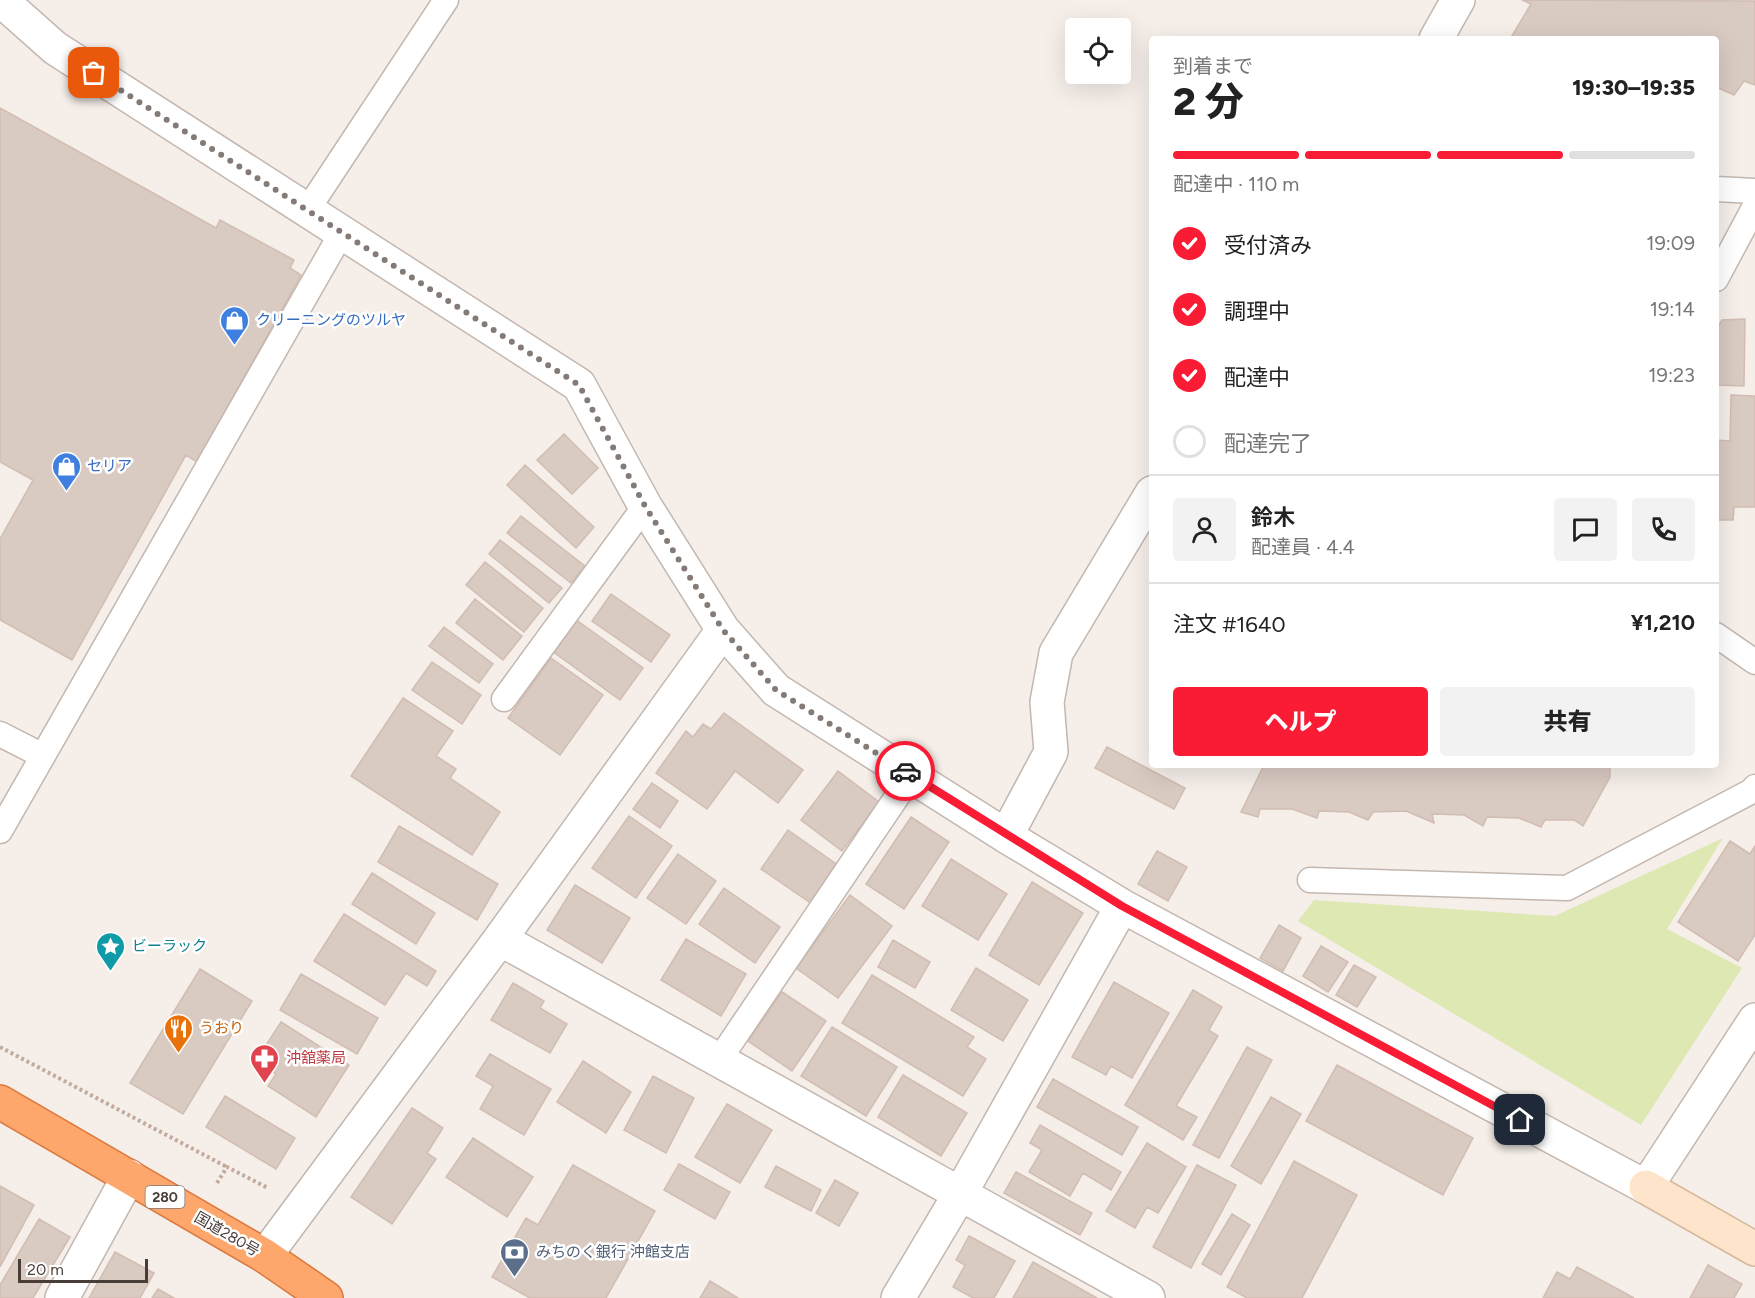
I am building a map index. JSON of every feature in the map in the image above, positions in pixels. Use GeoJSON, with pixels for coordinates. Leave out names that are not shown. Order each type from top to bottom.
{"type":"FeatureCollection","features":[{"type":"Feature","properties":{"kind":"highway","name":"国道280号"},"geometry":{"type":"LineString","coordinates":[[0,1102],[265,1256],[326,1298]]}},
{"type":"Feature","properties":{"kind":"street"},"geometry":{"type":"LineString","coordinates":[[1438,36],[1458,0]]}},
{"type":"Feature","properties":{"kind":"street"},"geometry":{"type":"LineString","coordinates":[[6,6],[55,48],[306,212],[579,385],[645,506],[723,630],[776,690],[1006,836],[1122,906],[1646,1187],[1755,1249]]}},
{"type":"Feature","properties":{"kind":"street"},"geometry":{"type":"LineString","coordinates":[[1006,836],[1051,752],[1047,702],[1056,653],[1143,526],[1149,504]]}},
{"type":"Feature","properties":{"kind":"street"},"geometry":{"type":"LineString","coordinates":[[265,1256],[500,939],[723,630]]}},
{"type":"Feature","properties":{"kind":"street"},"geometry":{"type":"LineString","coordinates":[[898,1298],[960,1194],[1122,906]]}},
{"type":"Feature","properties":{"kind":"street"},"geometry":{"type":"LineString","coordinates":[[500,939],[1148,1298]]}},
{"type":"Feature","properties":{"kind":"street"},"geometry":{"type":"LineString","coordinates":[[1646,1187],[1755,1020]]}},
{"type":"Feature","properties":{"kind":"street"},"geometry":{"type":"LineString","coordinates":[[62,1298],[129,1176]]}},
{"type":"Feature","properties":{"kind":"lane"},"geometry":{"type":"LineString","coordinates":[[306,212],[446,0]]}},
{"type":"Feature","properties":{"kind":"lane"},"geometry":{"type":"LineString","coordinates":[[1719,189],[1755,191]]}},
{"type":"Feature","properties":{"kind":"lane"},"geometry":{"type":"LineString","coordinates":[[1719,273],[1755,206]]}},
{"type":"Feature","properties":{"kind":"lane"},"geometry":{"type":"LineString","coordinates":[[0,831],[341,234]]}},
{"type":"Feature","properties":{"kind":"lane"},"geometry":{"type":"LineString","coordinates":[[504,699],[645,506]]}},
{"type":"Feature","properties":{"kind":"lane"},"geometry":{"type":"LineString","coordinates":[[1719,637],[1755,662]]}},
{"type":"Feature","properties":{"kind":"lane"},"geometry":{"type":"LineString","coordinates":[[0,734],[43,756]]}},
{"type":"Feature","properties":{"kind":"lane"},"geometry":{"type":"LineString","coordinates":[[718,1060],[911,776]]}},
{"type":"Feature","properties":{"kind":"lane"},"geometry":{"type":"LineString","coordinates":[[1310,880],[1567,888],[1752,791],[1755,787]]}},
{"type":"Feature","properties":{"kind":"path"},"geometry":{"type":"LineString","coordinates":[[0,1047],[227,1167]]}},
{"type":"Feature","properties":{"kind":"green space"},"geometry":{"type":"Polygon","coordinates":[[[1723,838],[1667,929],[1742,968],[1641,1125],[1298,921],[1314,900],[1555,916],[1723,838]]]}},
{"type":"Feature","properties":{"kind":"building"},"geometry":{"type":"Polygon","coordinates":[[[1522,0],[1755,1],[1755,85],[1744,81],[1734,95],[1719,88],[1719,36],[1512,36],[1531,4],[1522,0]]]}},
{"type":"Feature","properties":{"kind":"building"},"geometry":{"type":"Polygon","coordinates":[[[0,108],[216,228],[220,220],[294,260],[290,268],[301,275],[197,462],[186,455],[72,660],[0,620],[0,539],[33,480],[0,462],[0,108]]]}},
{"type":"Feature","properties":{"kind":"building"},"geometry":{"type":"Polygon","coordinates":[[[1745,319],[1744,386],[1719,385],[1719,325],[1722,320],[1745,319]]]}},
{"type":"Feature","properties":{"kind":"building"},"geometry":{"type":"Polygon","coordinates":[[[1731,395],[1755,396],[1755,507],[1734,507],[1733,520],[1719,520],[1719,440],[1730,441],[1731,395]]]}},
{"type":"Feature","properties":{"kind":"building"},"geometry":{"type":"Polygon","coordinates":[[[564,434],[598,468],[572,494],[537,460],[564,434]]]}},
{"type":"Feature","properties":{"kind":"building"},"geometry":{"type":"Polygon","coordinates":[[[525,465],[594,527],[576,548],[507,485],[525,465]]]}},
{"type":"Feature","properties":{"kind":"building"},"geometry":{"type":"Polygon","coordinates":[[[521,516],[585,566],[571,583],[507,533],[521,516]]]}},
{"type":"Feature","properties":{"kind":"building"},"geometry":{"type":"Polygon","coordinates":[[[500,540],[562,588],[549,603],[489,554],[500,540]]]}},
{"type":"Feature","properties":{"kind":"building"},"geometry":{"type":"Polygon","coordinates":[[[485,562],[543,608],[524,632],[466,585],[485,562]]]}},
{"type":"Feature","properties":{"kind":"building"},"geometry":{"type":"Polygon","coordinates":[[[611,594],[670,635],[651,662],[592,621],[611,594]]]}},
{"type":"Feature","properties":{"kind":"building"},"geometry":{"type":"Polygon","coordinates":[[[475,599],[522,636],[503,660],[456,623],[475,599]]]}},
{"type":"Feature","properties":{"kind":"building"},"geometry":{"type":"Polygon","coordinates":[[[575,619],[643,668],[620,700],[552,651],[575,619]]]}},
{"type":"Feature","properties":{"kind":"building"},"geometry":{"type":"Polygon","coordinates":[[[444,627],[493,664],[479,683],[429,646],[444,627]]]}},
{"type":"Feature","properties":{"kind":"building"},"geometry":{"type":"Polygon","coordinates":[[[551,658],[603,695],[560,755],[508,718],[551,658]]]}},
{"type":"Feature","properties":{"kind":"building"},"geometry":{"type":"Polygon","coordinates":[[[432,662],[481,695],[462,724],[412,690],[432,662]]]}},
{"type":"Feature","properties":{"kind":"building"},"geometry":{"type":"Polygon","coordinates":[[[403,698],[453,731],[436,756],[456,769],[450,778],[500,812],[472,855],[351,776],[403,698]]]}},
{"type":"Feature","properties":{"kind":"building"},"geometry":{"type":"Polygon","coordinates":[[[724,713],[803,770],[778,803],[735,771],[707,809],[656,773],[686,731],[693,737],[703,724],[711,729],[724,713]]]}},
{"type":"Feature","properties":{"kind":"building"},"geometry":{"type":"Polygon","coordinates":[[[1107,747],[1185,788],[1174,809],[1095,768],[1107,747]]]}},
{"type":"Feature","properties":{"kind":"building"},"geometry":{"type":"Polygon","coordinates":[[[1263,768],[1610,768],[1610,777],[1583,826],[1574,820],[1545,820],[1541,827],[1519,818],[1487,817],[1483,826],[1464,815],[1432,814],[1434,823],[1406,811],[1373,812],[1368,820],[1349,812],[1319,811],[1317,818],[1292,809],[1260,809],[1258,817],[1241,812],[1263,768]]]}},
{"type":"Feature","properties":{"kind":"building"},"geometry":{"type":"Polygon","coordinates":[[[838,771],[879,802],[842,851],[801,820],[838,771]]]}},
{"type":"Feature","properties":{"kind":"building"},"geometry":{"type":"Polygon","coordinates":[[[652,783],[678,801],[660,828],[633,809],[652,783]]]}},
{"type":"Feature","properties":{"kind":"building"},"geometry":{"type":"Polygon","coordinates":[[[629,816],[672,846],[636,898],[592,868],[629,816]]]}},
{"type":"Feature","properties":{"kind":"building"},"geometry":{"type":"Polygon","coordinates":[[[911,817],[949,842],[904,909],[866,884],[911,817]]]}},
{"type":"Feature","properties":{"kind":"building"},"geometry":{"type":"Polygon","coordinates":[[[399,826],[498,884],[477,920],[378,862],[399,826]]]}},
{"type":"Feature","properties":{"kind":"building"},"geometry":{"type":"Polygon","coordinates":[[[788,830],[839,866],[812,904],[761,869],[788,830]]]}},
{"type":"Feature","properties":{"kind":"building"},"geometry":{"type":"Polygon","coordinates":[[[1730,841],[1750,854],[1755,846],[1755,935],[1738,961],[1678,922],[1730,841]]]}},
{"type":"Feature","properties":{"kind":"building"},"geometry":{"type":"Polygon","coordinates":[[[1157,851],[1187,867],[1168,901],[1138,884],[1157,851]]]}},
{"type":"Feature","properties":{"kind":"building"},"geometry":{"type":"Polygon","coordinates":[[[678,854],[716,881],[686,924],[647,898],[678,854]]]}},
{"type":"Feature","properties":{"kind":"building"},"geometry":{"type":"Polygon","coordinates":[[[951,859],[1007,894],[978,940],[922,906],[951,859]]]}},
{"type":"Feature","properties":{"kind":"building"},"geometry":{"type":"Polygon","coordinates":[[[372,873],[435,913],[416,944],[352,904],[372,873]]]}},
{"type":"Feature","properties":{"kind":"building"},"geometry":{"type":"Polygon","coordinates":[[[1032,882],[1083,913],[1039,985],[989,955],[1032,882]]]}},
{"type":"Feature","properties":{"kind":"building"},"geometry":{"type":"Polygon","coordinates":[[[575,885],[630,918],[602,963],[547,930],[575,885]]]}},
{"type":"Feature","properties":{"kind":"building"},"geometry":{"type":"Polygon","coordinates":[[[724,888],[780,927],[755,963],[699,924],[724,888]]]}},
{"type":"Feature","properties":{"kind":"building"},"geometry":{"type":"Polygon","coordinates":[[[850,895],[892,926],[838,998],[796,968],[850,895]]]}},
{"type":"Feature","properties":{"kind":"building"},"geometry":{"type":"Polygon","coordinates":[[[344,914],[436,971],[427,986],[406,973],[385,1005],[314,961],[344,914]]]}},
{"type":"Feature","properties":{"kind":"building"},"geometry":{"type":"Polygon","coordinates":[[[1279,925],[1301,938],[1283,971],[1260,958],[1279,925]]]}},
{"type":"Feature","properties":{"kind":"building"},"geometry":{"type":"Polygon","coordinates":[[[686,939],[746,974],[721,1016],[661,980],[686,939]]]}},
{"type":"Feature","properties":{"kind":"building"},"geometry":{"type":"Polygon","coordinates":[[[893,940],[930,962],[915,988],[878,967],[893,940]]]}},
{"type":"Feature","properties":{"kind":"building"},"geometry":{"type":"Polygon","coordinates":[[[1321,946],[1348,962],[1328,992],[1303,976],[1321,946]]]}},
{"type":"Feature","properties":{"kind":"building"},"geometry":{"type":"Polygon","coordinates":[[[1354,965],[1376,977],[1357,1007],[1336,995],[1354,965]]]}},
{"type":"Feature","properties":{"kind":"building"},"geometry":{"type":"Polygon","coordinates":[[[976,968],[1028,1000],[1003,1041],[951,1010],[976,968]]]}},
{"type":"Feature","properties":{"kind":"building"},"geometry":{"type":"Polygon","coordinates":[[[200,969],[252,1001],[183,1114],[130,1083],[200,969]]]}},
{"type":"Feature","properties":{"kind":"building"},"geometry":{"type":"Polygon","coordinates":[[[301,974],[378,1018],[357,1054],[280,1010],[301,974]]]}},
{"type":"Feature","properties":{"kind":"building"},"geometry":{"type":"Polygon","coordinates":[[[872,975],[974,1037],[967,1047],[986,1059],[963,1096],[842,1023],[872,975]]]}},
{"type":"Feature","properties":{"kind":"building"},"geometry":{"type":"Polygon","coordinates":[[[1114,982],[1169,1013],[1132,1078],[1111,1066],[1106,1075],[1072,1057],[1114,982]]]}},
{"type":"Feature","properties":{"kind":"building"},"geometry":{"type":"Polygon","coordinates":[[[513,983],[544,1001],[540,1008],[567,1024],[550,1053],[491,1020],[513,983]]]}},
{"type":"Feature","properties":{"kind":"building"},"geometry":{"type":"Polygon","coordinates":[[[1193,990],[1222,1007],[1209,1030],[1218,1036],[1176,1106],[1197,1117],[1183,1140],[1125,1105],[1193,990]]]}},
{"type":"Feature","properties":{"kind":"building"},"geometry":{"type":"Polygon","coordinates":[[[782,992],[826,1021],[792,1071],[748,1041],[782,992]]]}},
{"type":"Feature","properties":{"kind":"building"},"geometry":{"type":"Polygon","coordinates":[[[281,1022],[349,1065],[316,1117],[268,1086],[276,1074],[255,1062],[281,1022]]]}},
{"type":"Feature","properties":{"kind":"building"},"geometry":{"type":"Polygon","coordinates":[[[832,1027],[897,1067],[866,1116],[801,1076],[832,1027]]]}},
{"type":"Feature","properties":{"kind":"building"},"geometry":{"type":"Polygon","coordinates":[[[1247,1047],[1272,1060],[1219,1158],[1193,1145],[1247,1047]]]}},
{"type":"Feature","properties":{"kind":"building"},"geometry":{"type":"Polygon","coordinates":[[[490,1054],[551,1089],[524,1135],[480,1109],[493,1086],[476,1076],[490,1054]]]}},
{"type":"Feature","properties":{"kind":"building"},"geometry":{"type":"Polygon","coordinates":[[[583,1061],[631,1092],[606,1133],[557,1102],[583,1061]]]}},
{"type":"Feature","properties":{"kind":"building"},"geometry":{"type":"Polygon","coordinates":[[[1337,1065],[1473,1138],[1443,1195],[1306,1121],[1337,1065]]]}},
{"type":"Feature","properties":{"kind":"building"},"geometry":{"type":"Polygon","coordinates":[[[903,1075],[967,1113],[941,1156],[878,1117],[903,1075]]]}},
{"type":"Feature","properties":{"kind":"building"},"geometry":{"type":"Polygon","coordinates":[[[653,1076],[694,1098],[666,1153],[624,1130],[653,1076]]]}},
{"type":"Feature","properties":{"kind":"building"},"geometry":{"type":"Polygon","coordinates":[[[1053,1079],[1138,1127],[1122,1155],[1037,1107],[1053,1079]]]}},
{"type":"Feature","properties":{"kind":"building"},"geometry":{"type":"Polygon","coordinates":[[[225,1096],[295,1138],[276,1169],[206,1127],[225,1096]]]}},
{"type":"Feature","properties":{"kind":"building"},"geometry":{"type":"Polygon","coordinates":[[[1271,1097],[1301,1114],[1261,1184],[1231,1166],[1271,1097]]]}},
{"type":"Feature","properties":{"kind":"building"},"geometry":{"type":"Polygon","coordinates":[[[727,1104],[772,1130],[740,1183],[695,1157],[727,1104]]]}},
{"type":"Feature","properties":{"kind":"building"},"geometry":{"type":"Polygon","coordinates":[[[412,1108],[443,1128],[427,1153],[436,1159],[392,1224],[351,1197],[412,1108]]]}},
{"type":"Feature","properties":{"kind":"building"},"geometry":{"type":"Polygon","coordinates":[[[1040,1125],[1121,1172],[1111,1190],[1083,1173],[1070,1196],[1029,1172],[1042,1150],[1030,1143],[1040,1125]]]}},
{"type":"Feature","properties":{"kind":"building"},"geometry":{"type":"Polygon","coordinates":[[[473,1138],[533,1177],[507,1217],[446,1177],[473,1138]]]}},
{"type":"Feature","properties":{"kind":"building"},"geometry":{"type":"Polygon","coordinates":[[[1147,1143],[1186,1167],[1158,1213],[1147,1207],[1135,1228],[1106,1211],[1147,1143]]]}},
{"type":"Feature","properties":{"kind":"building"},"geometry":{"type":"Polygon","coordinates":[[[1294,1161],[1357,1195],[1302,1298],[1247,1298],[1227,1287],[1294,1161]]]}},
{"type":"Feature","properties":{"kind":"building"},"geometry":{"type":"Polygon","coordinates":[[[679,1164],[730,1192],[715,1219],[664,1190],[679,1164]]]}},
{"type":"Feature","properties":{"kind":"building"},"geometry":{"type":"Polygon","coordinates":[[[573,1165],[655,1211],[606,1298],[530,1298],[492,1277],[526,1218],[538,1225],[573,1165]]]}},
{"type":"Feature","properties":{"kind":"building"},"geometry":{"type":"Polygon","coordinates":[[[1197,1165],[1236,1185],[1191,1268],[1153,1247],[1197,1165]]]}},
{"type":"Feature","properties":{"kind":"building"},"geometry":{"type":"Polygon","coordinates":[[[776,1166],[821,1190],[811,1211],[765,1187],[776,1166]]]}},
{"type":"Feature","properties":{"kind":"building"},"geometry":{"type":"Polygon","coordinates":[[[1016,1172],[1092,1213],[1080,1235],[1004,1193],[1016,1172]]]}},
{"type":"Feature","properties":{"kind":"building"},"geometry":{"type":"Polygon","coordinates":[[[835,1180],[858,1193],[839,1226],[816,1213],[835,1180]]]}},
{"type":"Feature","properties":{"kind":"building"},"geometry":{"type":"Polygon","coordinates":[[[0,1186],[34,1205],[0,1267],[0,1186]]]}},
{"type":"Feature","properties":{"kind":"building"},"geometry":{"type":"Polygon","coordinates":[[[1232,1214],[1250,1225],[1221,1275],[1202,1264],[1232,1214]]]}},
{"type":"Feature","properties":{"kind":"building"},"geometry":{"type":"Polygon","coordinates":[[[39,1219],[70,1237],[33,1298],[0,1298],[0,1285],[39,1219]]]}},
{"type":"Feature","properties":{"kind":"building"},"geometry":{"type":"Polygon","coordinates":[[[969,1236],[1015,1261],[994,1298],[973,1298],[953,1287],[965,1265],[956,1260],[969,1236]]]}},
{"type":"Feature","properties":{"kind":"building"},"geometry":{"type":"Polygon","coordinates":[[[115,1252],[154,1273],[140,1298],[89,1298],[115,1252]]]}},
{"type":"Feature","properties":{"kind":"building"},"geometry":{"type":"Polygon","coordinates":[[[1033,1262],[1097,1298],[1013,1298],[1033,1262]]]}},
{"type":"Feature","properties":{"kind":"building"},"geometry":{"type":"Polygon","coordinates":[[[1708,1265],[1742,1284],[1734,1298],[1690,1298],[1708,1265]]]}},
{"type":"Feature","properties":{"kind":"building"},"geometry":{"type":"Polygon","coordinates":[[[1577,1267],[1634,1298],[1543,1298],[1557,1272],[1570,1279],[1577,1267]]]}},
{"type":"Feature","properties":{"kind":"building"},"geometry":{"type":"Polygon","coordinates":[[[710,1281],[738,1298],[700,1298],[710,1281]]]}},
{"type":"Feature","properties":{"kind":"building"},"geometry":{"type":"Polygon","coordinates":[[[158,1289],[174,1298],[152,1298],[158,1289]]]}},
{"type":"Feature","properties":{"kind":"way so far"},"geometry":{"type":"LineString","coordinates":[[94,73],[579,385],[645,506],[723,630],[776,690],[905,771]]}},
{"type":"Feature","properties":{"kind":"place","name":"クリーニングのツルヤ"},"geometry":{"type":"Point","coordinates":[235,346]}},
{"type":"Feature","properties":{"kind":"place","name":"セリア"},"geometry":{"type":"Point","coordinates":[66,492]}},
{"type":"Feature","properties":{"kind":"place","name":"ビーラック"},"geometry":{"type":"Point","coordinates":[111,972]}},
{"type":"Feature","properties":{"kind":"place","name":"うおり"},"geometry":{"type":"Point","coordinates":[178,1054]}},
{"type":"Feature","properties":{"kind":"place","name":"沖舘薬局"},"geometry":{"type":"Point","coordinates":[265,1084]}},
{"type":"Feature","properties":{"kind":"place","name":"みちのく銀行 沖館支店"},"geometry":{"type":"Point","coordinates":[515,1278]}},
{"type":"Feature","properties":{"kind":"route"},"geometry":{"type":"LineString","coordinates":[[905,771],[1006,836],[1122,906],[1520,1120]]}}]}
